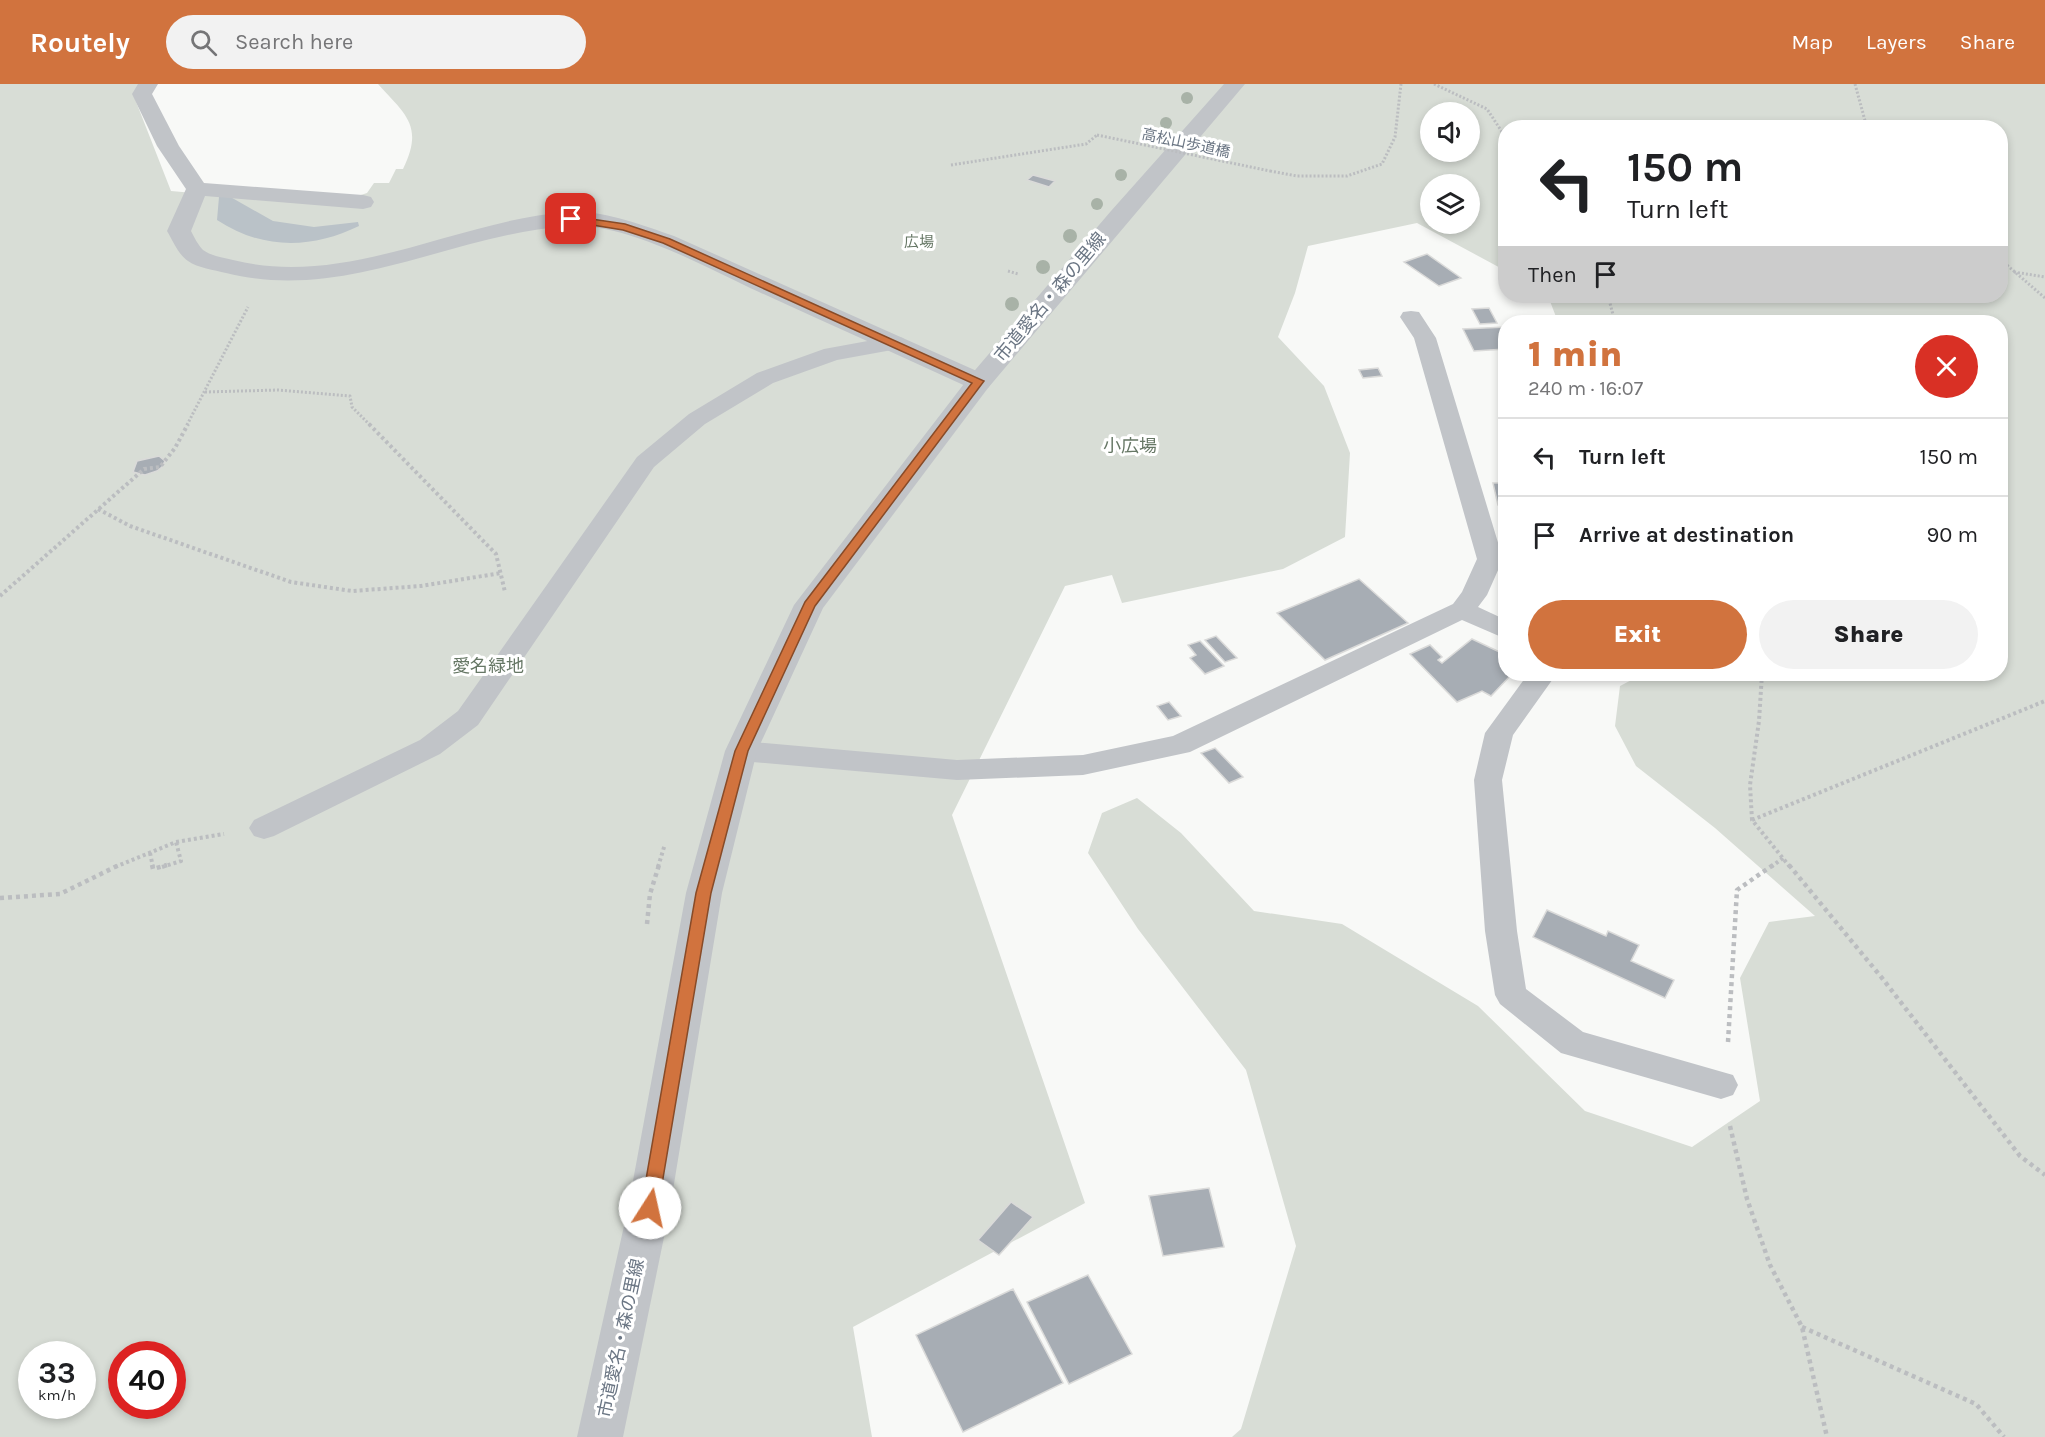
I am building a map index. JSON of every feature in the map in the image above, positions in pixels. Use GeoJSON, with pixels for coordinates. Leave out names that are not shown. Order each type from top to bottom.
{"type":"FeatureCollection","features":[{"type":"Feature","properties":{"kind":"street"},"geometry":{"type":"LineString","coordinates":[[148,84],[142,94],[168,146],[197,189],[321,209],[363,202]]}},
{"type":"Feature","properties":{"kind":"street","name":"市道愛名・森の里線"},"geometry":{"type":"LineString","coordinates":[[600,1437],[650,1208],[704,893],[741,751],[809,605],[979,381],[1235,84]]}},
{"type":"Feature","properties":{"kind":"street"},"geometry":{"type":"LineString","coordinates":[[197,189],[179,231],[195,255],[234,271],[289,275],[362,265],[469,237],[535,223],[571,219],[625,227],[666,241],[979,381]]}},
{"type":"Feature","properties":{"kind":"lane"},"geometry":{"type":"LineString","coordinates":[[741,751],[957,770],[1083,765],[1180,745],[1462,610],[1474,595],[1490,559],[1425,338],[1411,317]]}},
{"type":"Feature","properties":{"kind":"lane"},"geometry":{"type":"LineString","coordinates":[[264,828],[430,747],[468,718],[645,462],[697,419],[765,378],[832,354],[895,343]]}},
{"type":"Feature","properties":{"kind":"lane"},"geometry":{"type":"LineString","coordinates":[[1462,610],[1498,626]]}},
{"type":"Feature","properties":{"kind":"lane"},"geometry":{"type":"LineString","coordinates":[[1537,681],[1499,733],[1488,780],[1501,932],[1511,995],[1573,1043],[1721,1085]]}},
{"type":"Feature","properties":{"kind":"path","name":"高松山歩道橋"},"geometry":{"type":"LineString","coordinates":[[951,165],[1086,144],[1097,135],[1297,176],[1347,176],[1382,164],[1395,137],[1401,84]]}},
{"type":"Feature","properties":{"kind":"path"},"geometry":{"type":"LineString","coordinates":[[1434,84],[1487,109],[1498,126]]}},
{"type":"Feature","properties":{"kind":"path"},"geometry":{"type":"LineString","coordinates":[[1855,84],[1865,120]]}},
{"type":"Feature","properties":{"kind":"path"},"geometry":{"type":"LineString","coordinates":[[2008,266],[2045,298]]}},
{"type":"Feature","properties":{"kind":"path"},"geometry":{"type":"LineString","coordinates":[[2014,271],[2045,277]]}},
{"type":"Feature","properties":{"kind":"path"},"geometry":{"type":"LineString","coordinates":[[0,596],[144,469],[160,467],[175,448],[229,348],[253,296],[269,273]]}},
{"type":"Feature","properties":{"kind":"path"},"geometry":{"type":"LineString","coordinates":[[205,392],[278,390],[350,396],[352,407],[496,554],[518,645]]}},
{"type":"Feature","properties":{"kind":"path"},"geometry":{"type":"LineString","coordinates":[[98,510],[130,526],[291,582],[352,591],[421,586],[501,573]]}},
{"type":"Feature","properties":{"kind":"path"},"geometry":{"type":"LineString","coordinates":[[1762,681],[1759,721],[1750,785],[1752,820],[1882,978],[1976,1103],[2020,1156],[2045,1175]]}},
{"type":"Feature","properties":{"kind":"path"},"geometry":{"type":"LineString","coordinates":[[1752,820],[2045,701]]}},
{"type":"Feature","properties":{"kind":"path"},"geometry":{"type":"LineString","coordinates":[[0,898],[60,894],[102,872],[176,842],[264,828]]}},
{"type":"Feature","properties":{"kind":"path"},"geometry":{"type":"LineString","coordinates":[[150,853],[153,869],[181,861],[176,842]]}},
{"type":"Feature","properties":{"kind":"path"},"geometry":{"type":"LineString","coordinates":[[1784,858],[1737,890],[1727,1067],[1721,1085],[1747,1199],[1770,1265],[1802,1327],[1827,1437]]}},
{"type":"Feature","properties":{"kind":"path"},"geometry":{"type":"LineString","coordinates":[[1802,1327],[1976,1404],[2004,1437]]}},
{"type":"Feature","properties":{"kind":"green space","name":"愛名緑地"},"geometry":{"type":"Polygon","coordinates":[[[0,84],[140,84],[133,94],[171,191],[330,205],[367,193],[374,183],[389,183],[396,169],[403,169],[409,154],[412,131],[409,122],[397,104],[378,84],[2045,84],[2045,1437],[1232,1437],[1241,1429],[1296,1246],[1246,1070],[1138,929],[1088,853],[1102,813],[1137,798],[1181,833],[1254,911],[1342,924],[1478,1006],[1585,1111],[1692,1147],[1760,1101],[1740,978],[1769,922],[1815,916],[1715,828],[1636,766],[1615,726],[1620,686],[1630,681],[2008,681],[2008,315],[1555,315],[1551,303],[2008,303],[2008,120],[1498,120],[1498,267],[1437,234],[1480,234],[1480,174],[1420,174],[1420,225],[1417,223],[1308,246],[1295,293],[1278,337],[1324,386],[1350,453],[1345,537],[1283,569],[1122,603],[1112,575],[1065,586],[952,815],[1085,1203],[853,1327],[872,1437],[0,1437],[0,84]]]}},
{"type":"Feature","properties":{"kind":"shaded area"},"geometry":{"type":"Polygon","coordinates":[[[227,195],[273,221],[314,227],[358,222],[359,226],[341,234],[305,242],[269,241],[234,230],[217,220],[219,197],[227,195]]]}},
{"type":"Feature","properties":{"kind":"building"},"geometry":{"type":"Polygon","coordinates":[[[1033,175],[1055,181],[1049,187],[1027,180],[1033,175]]]}},
{"type":"Feature","properties":{"kind":"building"},"geometry":{"type":"Polygon","coordinates":[[[1427,254],[1461,278],[1439,286],[1404,262],[1427,254]]]}},
{"type":"Feature","properties":{"kind":"building"},"geometry":{"type":"Polygon","coordinates":[[[1489,308],[1497,323],[1480,324],[1472,309],[1489,308]]]}},
{"type":"Feature","properties":{"kind":"building"},"geometry":{"type":"Polygon","coordinates":[[[1498,327],[1498,350],[1474,351],[1463,329],[1498,327]]]}},
{"type":"Feature","properties":{"kind":"building"},"geometry":{"type":"Polygon","coordinates":[[[1378,368],[1382,376],[1363,378],[1359,370],[1378,368]]]}},
{"type":"Feature","properties":{"kind":"building"},"geometry":{"type":"Polygon","coordinates":[[[159,456],[165,461],[157,471],[145,475],[133,472],[137,461],[159,456]]]}},
{"type":"Feature","properties":{"kind":"building"},"geometry":{"type":"Polygon","coordinates":[[[1493,483],[1498,483],[1498,505],[1493,483]]]}},
{"type":"Feature","properties":{"kind":"building"},"geometry":{"type":"Polygon","coordinates":[[[1359,579],[1408,623],[1325,660],[1277,613],[1359,579]]]}},
{"type":"Feature","properties":{"kind":"building"},"geometry":{"type":"Polygon","coordinates":[[[1216,636],[1237,658],[1225,662],[1205,640],[1216,636]]]}},
{"type":"Feature","properties":{"kind":"building"},"geometry":{"type":"Polygon","coordinates":[[[1472,639],[1498,651],[1498,681],[1505,681],[1491,696],[1482,691],[1457,702],[1410,654],[1430,645],[1442,657],[1438,660],[1442,663],[1472,639]]]}},
{"type":"Feature","properties":{"kind":"building"},"geometry":{"type":"Polygon","coordinates":[[[1200,641],[1224,666],[1205,674],[1190,658],[1196,655],[1188,645],[1200,641]]]}},
{"type":"Feature","properties":{"kind":"building"},"geometry":{"type":"Polygon","coordinates":[[[1169,702],[1181,716],[1168,720],[1157,706],[1169,702]]]}},
{"type":"Feature","properties":{"kind":"building"},"geometry":{"type":"Polygon","coordinates":[[[1215,748],[1243,777],[1229,783],[1201,753],[1215,748]]]}},
{"type":"Feature","properties":{"kind":"building"},"geometry":{"type":"Polygon","coordinates":[[[1547,910],[1606,936],[1608,931],[1639,945],[1631,961],[1674,980],[1665,998],[1533,937],[1547,910]]]}},
{"type":"Feature","properties":{"kind":"building"},"geometry":{"type":"Polygon","coordinates":[[[1209,1188],[1224,1247],[1163,1256],[1149,1196],[1209,1188]]]}},
{"type":"Feature","properties":{"kind":"building"},"geometry":{"type":"Polygon","coordinates":[[[1011,1202],[1033,1217],[999,1255],[978,1240],[1011,1202]]]}},
{"type":"Feature","properties":{"kind":"building"},"geometry":{"type":"Polygon","coordinates":[[[1088,1275],[1132,1354],[1069,1384],[1027,1302],[1088,1275]]]}},
{"type":"Feature","properties":{"kind":"building"},"geometry":{"type":"Polygon","coordinates":[[[1013,1289],[1063,1383],[963,1432],[916,1335],[1013,1289]]]}},
{"type":"Feature","properties":{"kind":"route"},"geometry":{"type":"LineString","coordinates":[[571,219],[625,227],[666,241],[979,381],[809,605],[741,751],[704,893],[650,1208]]}},
{"type":"Feature","properties":{"kind":"park label","name":"広場"},"geometry":{"type":"Point","coordinates":[919,242]}},
{"type":"Feature","properties":{"kind":"park label","name":"小広場"},"geometry":{"type":"Point","coordinates":[1130,446]}}]}
